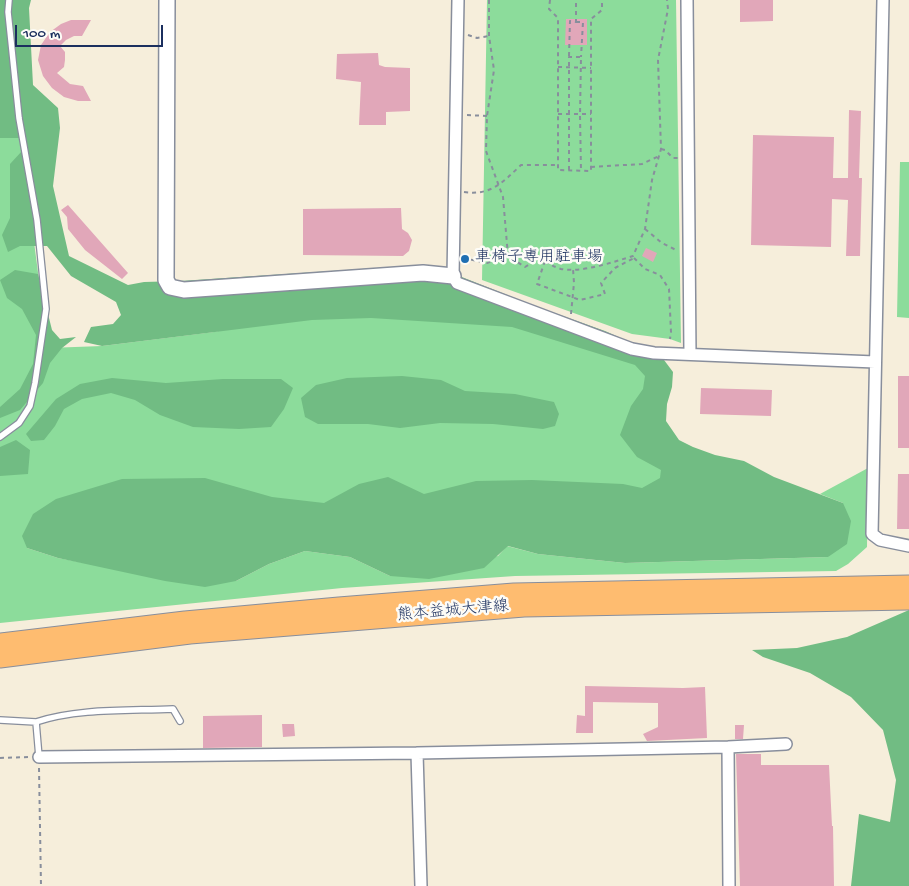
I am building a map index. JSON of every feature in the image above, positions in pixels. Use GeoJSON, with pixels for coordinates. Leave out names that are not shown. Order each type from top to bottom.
{"type":"FeatureCollection","features":[{"type":"Feature","properties":{"kind":"main road","name":"熊本益城大津線"},"geometry":{"type":"LineString","coordinates":[[0,642],[223,618],[514,593],[909,585]]}},
{"type":"Feature","properties":{"kind":"main road","name":"熊本益城大津線"},"geometry":{"type":"LineString","coordinates":[[0,658],[190,634],[524,607],[909,600]]}},
{"type":"Feature","properties":{"kind":"street"},"geometry":{"type":"LineString","coordinates":[[166,0],[166,280],[170,287],[184,290],[423,273],[453,276]]}},
{"type":"Feature","properties":{"kind":"street"},"geometry":{"type":"LineString","coordinates":[[458,0],[453,276],[457,283],[632,349],[654,353],[875,362]]}},
{"type":"Feature","properties":{"kind":"street"},"geometry":{"type":"LineString","coordinates":[[687,0],[690,354]]}},
{"type":"Feature","properties":{"kind":"street"},"geometry":{"type":"LineString","coordinates":[[883,0],[872,534],[880,540],[909,546]]}},
{"type":"Feature","properties":{"kind":"street"},"geometry":{"type":"LineString","coordinates":[[39,757],[728,748],[786,744]]}},
{"type":"Feature","properties":{"kind":"street"},"geometry":{"type":"LineString","coordinates":[[728,748],[729,886]]}},
{"type":"Feature","properties":{"kind":"street"},"geometry":{"type":"LineString","coordinates":[[417,753],[421,886]]}},
{"type":"Feature","properties":{"kind":"lane"},"geometry":{"type":"LineString","coordinates":[[0,437],[19,423],[30,406],[46,309],[37,220],[19,118],[8,12],[9,0]]}},
{"type":"Feature","properties":{"kind":"lane"},"geometry":{"type":"LineString","coordinates":[[0,720],[36,722],[75,713],[173,708],[180,721]]}},
{"type":"Feature","properties":{"kind":"lane"},"geometry":{"type":"LineString","coordinates":[[36,722],[39,757]]}},
{"type":"Feature","properties":{"kind":"path"},"geometry":{"type":"LineString","coordinates":[[489,0],[489,36],[494,70],[487,116],[486,151],[503,197],[508,256]]}},
{"type":"Feature","properties":{"kind":"path"},"geometry":{"type":"LineString","coordinates":[[550,0],[549,9],[558,18],[558,170],[581,171],[591,171],[591,19],[602,10],[602,0]]}},
{"type":"Feature","properties":{"kind":"path"},"geometry":{"type":"LineString","coordinates":[[576,0],[576,22]]}},
{"type":"Feature","properties":{"kind":"path"},"geometry":{"type":"LineString","coordinates":[[546,261],[537,284],[580,300],[606,294],[601,283],[615,268],[633,257],[645,229],[652,180],[661,149],[658,60],[668,9],[667,0]]}},
{"type":"Feature","properties":{"kind":"path"},"geometry":{"type":"LineString","coordinates":[[569,170],[570,21],[583,22],[580,115],[581,171]]}},
{"type":"Feature","properties":{"kind":"path"},"geometry":{"type":"LineString","coordinates":[[463,33],[477,38],[489,36]]}},
{"type":"Feature","properties":{"kind":"path"},"geometry":{"type":"LineString","coordinates":[[569,57],[581,57]]}},
{"type":"Feature","properties":{"kind":"path"},"geometry":{"type":"LineString","coordinates":[[558,67],[591,68]]}},
{"type":"Feature","properties":{"kind":"path"},"geometry":{"type":"LineString","coordinates":[[558,114],[591,114]]}},
{"type":"Feature","properties":{"kind":"path"},"geometry":{"type":"LineString","coordinates":[[462,115],[487,116]]}},
{"type":"Feature","properties":{"kind":"path"},"geometry":{"type":"LineString","coordinates":[[661,149],[665,150],[673,158],[683,159]]}},
{"type":"Feature","properties":{"kind":"path"},"geometry":{"type":"LineString","coordinates":[[591,167],[642,164],[659,156]]}},
{"type":"Feature","properties":{"kind":"path"},"geometry":{"type":"LineString","coordinates":[[461,191],[476,194],[499,186],[522,164],[558,165]]}},
{"type":"Feature","properties":{"kind":"path"},"geometry":{"type":"LineString","coordinates":[[645,229],[662,243],[684,254]]}},
{"type":"Feature","properties":{"kind":"path"},"geometry":{"type":"LineString","coordinates":[[460,257],[487,263],[508,256]]}},
{"type":"Feature","properties":{"kind":"path"},"geometry":{"type":"LineString","coordinates":[[508,256],[525,267],[540,258],[559,268],[573,269],[633,257]]}},
{"type":"Feature","properties":{"kind":"path"},"geometry":{"type":"LineString","coordinates":[[633,257],[644,269],[660,275],[669,289],[670,338]]}},
{"type":"Feature","properties":{"kind":"path"},"geometry":{"type":"LineString","coordinates":[[570,317],[573,296],[573,269]]}},
{"type":"Feature","properties":{"kind":"path"},"geometry":{"type":"LineString","coordinates":[[0,758],[39,757],[41,886]]}},
{"type":"Feature","properties":{"kind":"green space"},"geometry":{"type":"Polygon","coordinates":[[[0,0],[2,0],[48,348],[102,346],[214,332],[368,295],[439,297],[657,366],[652,397],[685,478],[657,508],[27,548],[58,558],[106,567],[236,581],[269,564],[305,551],[350,557],[390,576],[498,556],[507,546],[538,554],[625,563],[828,557],[843,503],[820,494],[868,468],[867,547],[848,564],[836,571],[515,576],[342,588],[0,623],[0,0]]]}},
{"type":"Feature","properties":{"kind":"green space"},"geometry":{"type":"Polygon","coordinates":[[[0,0],[31,0],[29,8],[33,85],[58,108],[60,128],[53,186],[69,256],[128,285],[144,282],[434,266],[535,306],[605,331],[661,356],[673,372],[666,421],[679,440],[715,455],[744,461],[774,477],[843,503],[851,521],[847,544],[828,557],[625,563],[538,554],[508,546],[484,568],[429,579],[390,576],[350,557],[305,551],[269,564],[236,581],[205,587],[165,581],[58,558],[27,548],[22,536],[33,514],[56,499],[122,479],[205,478],[272,497],[324,503],[359,484],[388,477],[424,494],[476,481],[532,480],[623,484],[642,488],[660,478],[661,470],[637,457],[620,435],[631,406],[643,389],[645,376],[635,365],[512,327],[371,318],[312,320],[102,346],[84,342],[91,327],[113,324],[121,315],[116,302],[71,276],[47,246],[20,246],[8,252],[2,235],[10,218],[10,164],[22,151],[20,138],[0,138],[0,0]]]}},
{"type":"Feature","properties":{"kind":"green space"},"geometry":{"type":"Polygon","coordinates":[[[487,0],[676,0],[681,343],[670,339],[632,334],[482,280],[487,0]]]}},
{"type":"Feature","properties":{"kind":"green space"},"geometry":{"type":"Polygon","coordinates":[[[900,162],[909,162],[909,318],[897,317],[900,162]]]}},
{"type":"Feature","properties":{"kind":"green space"},"geometry":{"type":"Polygon","coordinates":[[[15,270],[38,274],[52,330],[60,339],[76,337],[62,348],[50,363],[43,383],[20,410],[0,418],[0,407],[20,389],[33,364],[36,335],[22,309],[7,298],[0,280],[15,270]]]}},
{"type":"Feature","properties":{"kind":"green space"},"geometry":{"type":"Polygon","coordinates":[[[402,376],[441,380],[465,391],[515,394],[554,402],[559,414],[555,426],[543,429],[493,424],[440,423],[400,428],[368,424],[318,424],[305,417],[301,398],[316,385],[347,378],[402,376]]]}},
{"type":"Feature","properties":{"kind":"green space"},"geometry":{"type":"Polygon","coordinates":[[[112,378],[166,383],[223,379],[281,379],[293,388],[284,409],[271,427],[239,429],[193,427],[160,415],[135,400],[111,393],[82,399],[64,409],[55,426],[44,440],[31,441],[26,434],[56,399],[80,384],[112,378]]]}},
{"type":"Feature","properties":{"kind":"green space"},"geometry":{"type":"Polygon","coordinates":[[[16,440],[30,450],[28,474],[0,476],[0,447],[16,440]]]}},
{"type":"Feature","properties":{"kind":"green space"},"geometry":{"type":"Polygon","coordinates":[[[909,610],[909,886],[851,886],[859,814],[890,822],[896,780],[883,730],[851,697],[810,673],[763,657],[752,650],[797,648],[847,637],[909,610]]]}},
{"type":"Feature","properties":{"kind":"building"},"geometry":{"type":"Polygon","coordinates":[[[740,0],[773,0],[773,21],[740,22],[740,0]]]}},
{"type":"Feature","properties":{"kind":"building"},"geometry":{"type":"Polygon","coordinates":[[[566,19],[587,19],[587,45],[565,45],[566,19]]]}},
{"type":"Feature","properties":{"kind":"building"},"geometry":{"type":"Polygon","coordinates":[[[71,20],[91,20],[82,36],[74,36],[60,46],[65,52],[65,60],[64,67],[57,73],[70,84],[83,86],[91,101],[78,101],[64,97],[52,88],[43,76],[38,60],[41,45],[50,32],[71,20]]]}},
{"type":"Feature","properties":{"kind":"building"},"geometry":{"type":"Polygon","coordinates":[[[378,53],[379,65],[410,68],[410,111],[386,112],[386,125],[359,125],[361,82],[336,79],[337,54],[378,53]]]}},
{"type":"Feature","properties":{"kind":"building"},"geometry":{"type":"Polygon","coordinates":[[[849,110],[861,111],[859,178],[862,178],[860,256],[846,256],[848,200],[832,199],[831,247],[751,245],[753,135],[834,137],[833,178],[848,178],[849,110]]]}},
{"type":"Feature","properties":{"kind":"building"},"geometry":{"type":"Polygon","coordinates":[[[68,205],[128,273],[122,279],[85,250],[68,229],[67,217],[61,210],[68,205]]]}},
{"type":"Feature","properties":{"kind":"building"},"geometry":{"type":"Polygon","coordinates":[[[401,208],[402,229],[408,233],[412,240],[409,251],[403,256],[303,255],[303,209],[401,208]]]}},
{"type":"Feature","properties":{"kind":"building"},"geometry":{"type":"Polygon","coordinates":[[[646,248],[657,253],[653,262],[642,256],[646,248]]]}},
{"type":"Feature","properties":{"kind":"building"},"geometry":{"type":"Polygon","coordinates":[[[898,376],[909,376],[909,448],[898,448],[898,376]]]}},
{"type":"Feature","properties":{"kind":"building"},"geometry":{"type":"Polygon","coordinates":[[[701,388],[772,390],[771,416],[700,414],[701,388]]]}},
{"type":"Feature","properties":{"kind":"building"},"geometry":{"type":"Polygon","coordinates":[[[898,474],[909,474],[909,529],[897,529],[898,474]]]}},
{"type":"Feature","properties":{"kind":"building"},"geometry":{"type":"Polygon","coordinates":[[[585,686],[705,687],[707,738],[647,741],[643,734],[658,727],[658,703],[593,702],[593,733],[576,733],[577,715],[585,716],[585,686]]]}},
{"type":"Feature","properties":{"kind":"building"},"geometry":{"type":"Polygon","coordinates":[[[262,715],[262,747],[203,748],[203,716],[262,715]]]}},
{"type":"Feature","properties":{"kind":"building"},"geometry":{"type":"Polygon","coordinates":[[[282,724],[294,724],[295,736],[283,737],[282,724]]]}},
{"type":"Feature","properties":{"kind":"building"},"geometry":{"type":"Polygon","coordinates":[[[735,725],[744,725],[743,739],[735,739],[735,725]]]}},
{"type":"Feature","properties":{"kind":"building"},"geometry":{"type":"Polygon","coordinates":[[[736,754],[761,754],[761,765],[829,765],[834,886],[740,886],[736,754]]]}},
{"type":"Feature","properties":{"kind":"place","name":"車椅子専用駐車場"},"geometry":{"type":"Point","coordinates":[465,259]}}]}
